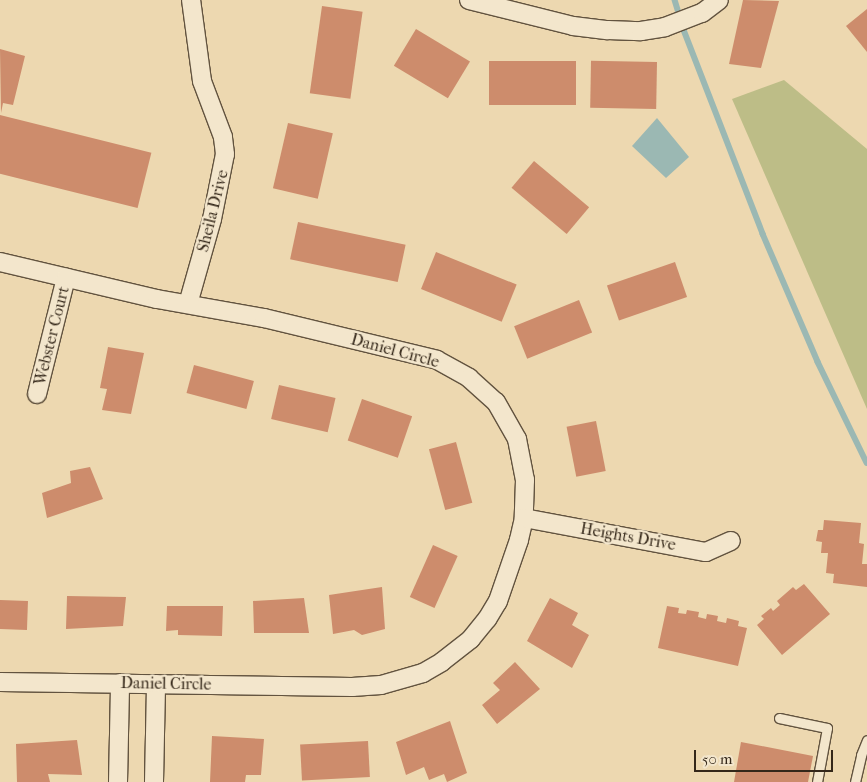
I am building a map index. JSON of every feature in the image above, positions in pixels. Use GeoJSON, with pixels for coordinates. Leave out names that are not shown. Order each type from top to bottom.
{"type":"FeatureCollection","features":[{"type":"Feature","properties":{"kind":"street","name":"Sheila Drive"},"geometry":{"type":"LineString","coordinates":[[188,304],[212,219],[225,154],[223,137],[202,81],[191,0]]}},
{"type":"Feature","properties":{"kind":"street"},"geometry":{"type":"LineString","coordinates":[[469,0],[573,26],[641,31],[665,27],[702,13],[718,0]]}},
{"type":"Feature","properties":{"kind":"street","name":"Daniel Circle"},"geometry":{"type":"LineString","coordinates":[[0,262],[188,304],[264,318],[420,355],[453,368],[469,378],[496,402],[517,439],[525,480],[524,518],[507,579],[487,620],[471,639],[442,662],[423,673],[401,681],[357,687],[0,682]]}},
{"type":"Feature","properties":{"kind":"street","name":"Webster Court"},"geometry":{"type":"LineString","coordinates":[[37,394],[66,278]]}},
{"type":"Feature","properties":{"kind":"street","name":"Heights Drive"},"geometry":{"type":"LineString","coordinates":[[524,518],[706,552],[732,541]]}},
{"type":"Feature","properties":{"kind":"street"},"geometry":{"type":"LineString","coordinates":[[118,782],[120,684]]}},
{"type":"Feature","properties":{"kind":"street"},"geometry":{"type":"LineString","coordinates":[[154,782],[156,684]]}},
{"type":"Feature","properties":{"kind":"lane"},"geometry":{"type":"LineString","coordinates":[[779,718],[827,728],[817,782]]}},
{"type":"Feature","properties":{"kind":"lane"},"geometry":{"type":"LineString","coordinates":[[855,782],[861,755],[867,740]]}},
{"type":"Feature","properties":{"kind":"green space"},"geometry":{"type":"Polygon","coordinates":[[[784,80],[867,149],[867,409],[732,99],[784,80]]]}},
{"type":"Feature","properties":{"kind":"water"},"geometry":{"type":"Polygon","coordinates":[[[657,118],[689,157],[666,178],[632,146],[657,118]]]}},
{"type":"Feature","properties":{"kind":"building"},"geometry":{"type":"Polygon","coordinates":[[[743,0],[779,1],[761,68],[729,64],[743,0]]]}},
{"type":"Feature","properties":{"kind":"building"},"geometry":{"type":"Polygon","coordinates":[[[322,6],[363,12],[350,99],[310,93],[322,6]]]}},
{"type":"Feature","properties":{"kind":"building"},"geometry":{"type":"Polygon","coordinates":[[[867,9],[867,52],[846,26],[867,9]]]}},
{"type":"Feature","properties":{"kind":"building"},"geometry":{"type":"Polygon","coordinates":[[[416,29],[470,61],[448,98],[394,66],[416,29]]]}},
{"type":"Feature","properties":{"kind":"building"},"geometry":{"type":"Polygon","coordinates":[[[0,49],[25,56],[13,105],[3,103],[1,113],[0,49]]]}},
{"type":"Feature","properties":{"kind":"building"},"geometry":{"type":"Polygon","coordinates":[[[489,61],[576,61],[576,105],[489,105],[489,61]]]}},
{"type":"Feature","properties":{"kind":"building"},"geometry":{"type":"Polygon","coordinates":[[[591,61],[657,62],[656,109],[590,108],[591,61]]]}},
{"type":"Feature","properties":{"kind":"building"},"geometry":{"type":"Polygon","coordinates":[[[0,115],[151,153],[138,208],[0,174],[0,115]]]}},
{"type":"Feature","properties":{"kind":"building"},"geometry":{"type":"Polygon","coordinates":[[[288,123],[333,133],[318,199],[273,188],[288,123]]]}},
{"type":"Feature","properties":{"kind":"building"},"geometry":{"type":"Polygon","coordinates":[[[534,161],[589,207],[567,234],[512,188],[534,161]]]}},
{"type":"Feature","properties":{"kind":"building"},"geometry":{"type":"Polygon","coordinates":[[[298,222],[406,245],[398,282],[290,259],[298,222]]]}},
{"type":"Feature","properties":{"kind":"building"},"geometry":{"type":"Polygon","coordinates":[[[436,252],[517,285],[502,322],[421,289],[436,252]]]}},
{"type":"Feature","properties":{"kind":"building"},"geometry":{"type":"Polygon","coordinates":[[[675,262],[687,297],[619,320],[607,285],[675,262]]]}},
{"type":"Feature","properties":{"kind":"building"},"geometry":{"type":"Polygon","coordinates":[[[579,300],[592,332],[527,359],[514,326],[579,300]]]}},
{"type":"Feature","properties":{"kind":"building"},"geometry":{"type":"Polygon","coordinates":[[[108,347],[144,353],[131,414],[102,410],[107,389],[100,388],[108,347]]]}},
{"type":"Feature","properties":{"kind":"building"},"geometry":{"type":"Polygon","coordinates":[[[194,365],[254,381],[246,409],[186,393],[194,365]]]}},
{"type":"Feature","properties":{"kind":"building"},"geometry":{"type":"Polygon","coordinates":[[[279,385],[336,398],[328,432],[271,419],[279,385]]]}},
{"type":"Feature","properties":{"kind":"building"},"geometry":{"type":"Polygon","coordinates":[[[362,399],[412,416],[398,458],[348,441],[362,399]]]}},
{"type":"Feature","properties":{"kind":"building"},"geometry":{"type":"Polygon","coordinates":[[[596,421],[606,471],[576,477],[567,427],[596,421]]]}},
{"type":"Feature","properties":{"kind":"building"},"geometry":{"type":"Polygon","coordinates":[[[456,442],[472,503],[445,510],[429,449],[456,442]]]}},
{"type":"Feature","properties":{"kind":"building"},"geometry":{"type":"Polygon","coordinates":[[[90,467],[103,499],[47,518],[42,493],[71,483],[70,471],[90,467]]]}},
{"type":"Feature","properties":{"kind":"building"},"geometry":{"type":"Polygon","coordinates":[[[824,520],[861,523],[859,543],[864,544],[862,564],[867,564],[867,587],[833,583],[834,574],[826,573],[828,553],[821,553],[822,542],[816,541],[818,530],[823,530],[824,520]]]}},
{"type":"Feature","properties":{"kind":"building"},"geometry":{"type":"Polygon","coordinates":[[[433,545],[458,556],[434,608],[410,597],[433,545]]]}},
{"type":"Feature","properties":{"kind":"building"},"geometry":{"type":"Polygon","coordinates":[[[804,584],[830,614],[782,655],[757,625],[764,619],[761,616],[771,608],[773,611],[780,605],[777,601],[793,587],[796,590],[804,584]]]}},
{"type":"Feature","properties":{"kind":"building"},"geometry":{"type":"Polygon","coordinates":[[[382,587],[385,629],[362,635],[354,630],[333,634],[329,595],[382,587]]]}},
{"type":"Feature","properties":{"kind":"building"},"geometry":{"type":"Polygon","coordinates":[[[67,596],[126,597],[123,626],[66,629],[67,596]]]}},
{"type":"Feature","properties":{"kind":"building"},"geometry":{"type":"Polygon","coordinates":[[[304,598],[309,633],[254,633],[253,601],[304,598]]]}},
{"type":"Feature","properties":{"kind":"building"},"geometry":{"type":"Polygon","coordinates":[[[550,598],[578,613],[572,625],[589,635],[572,668],[527,641],[550,598]]]}},
{"type":"Feature","properties":{"kind":"building"},"geometry":{"type":"Polygon","coordinates":[[[0,600],[28,601],[27,630],[0,629],[0,600]]]}},
{"type":"Feature","properties":{"kind":"building"},"geometry":{"type":"Polygon","coordinates":[[[167,606],[223,606],[222,636],[178,635],[178,630],[166,631],[167,606]]]}},
{"type":"Feature","properties":{"kind":"building"},"geometry":{"type":"Polygon","coordinates":[[[667,606],[679,608],[678,613],[686,614],[687,610],[699,612],[698,617],[706,619],[707,614],[718,616],[717,621],[726,623],[727,618],[739,621],[738,626],[747,628],[738,666],[658,648],[667,606]]]}},
{"type":"Feature","properties":{"kind":"building"},"geometry":{"type":"Polygon","coordinates":[[[515,662],[540,689],[497,724],[482,705],[500,690],[493,683],[515,662]]]}},
{"type":"Feature","properties":{"kind":"building"},"geometry":{"type":"Polygon","coordinates":[[[450,721],[467,773],[447,782],[444,774],[429,780],[424,767],[406,775],[396,742],[450,721]]]}},
{"type":"Feature","properties":{"kind":"building"},"geometry":{"type":"Polygon","coordinates":[[[212,736],[264,739],[261,775],[246,775],[245,782],[210,782],[212,736]]]}},
{"type":"Feature","properties":{"kind":"building"},"geometry":{"type":"Polygon","coordinates":[[[77,740],[82,775],[48,774],[50,782],[17,782],[16,744],[77,740]]]}},
{"type":"Feature","properties":{"kind":"building"},"geometry":{"type":"Polygon","coordinates":[[[368,741],[370,777],[302,781],[300,745],[368,741]]]}},
{"type":"Feature","properties":{"kind":"building"},"geometry":{"type":"Polygon","coordinates":[[[741,742],[813,756],[808,782],[734,782],[741,742]]]}},
{"type":"Feature","properties":{"kind":"waterway"},"geometry":{"type":"LineString","coordinates":[[675,0],[684,30],[763,234],[818,362],[867,463]]}}]}
